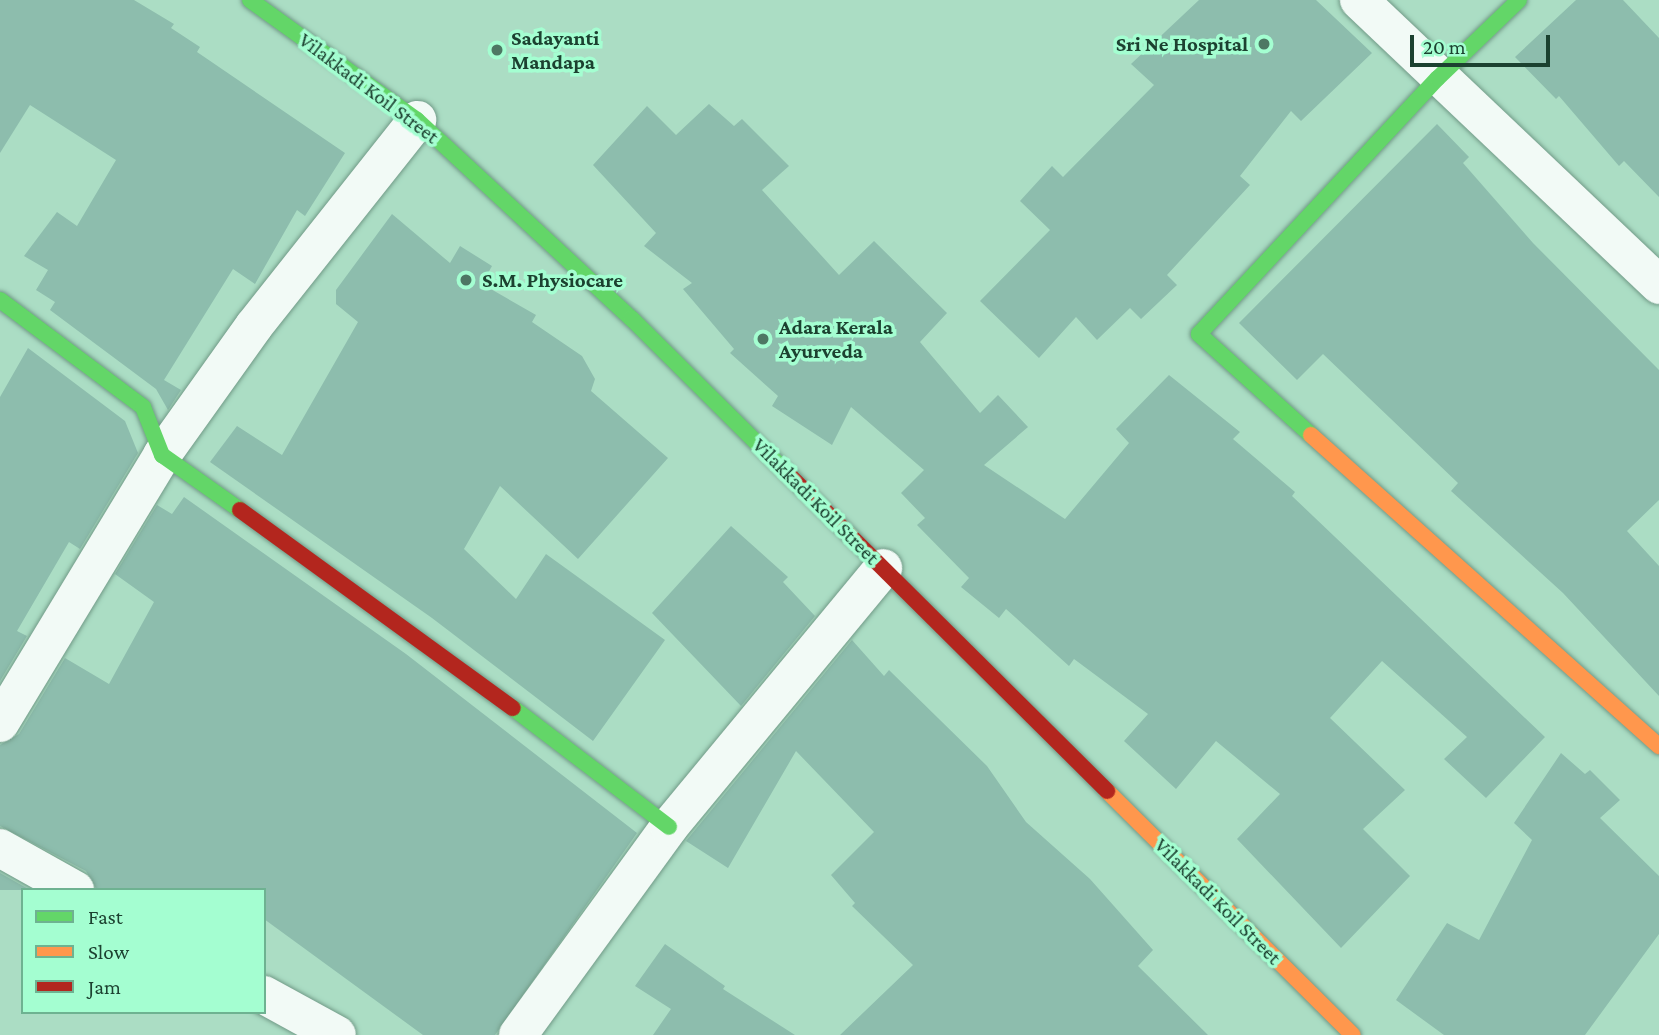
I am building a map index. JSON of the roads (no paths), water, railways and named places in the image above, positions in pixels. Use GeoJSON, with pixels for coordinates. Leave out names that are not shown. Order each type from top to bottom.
{"type":"FeatureCollection","features":[{"type":"Feature","properties":{"kind":"street","name":"Vilakkadi Koil Street"},"geometry":{"type":"LineString","coordinates":[[250,0],[417,120],[632,319],[1353,1035]]}},
{"type":"Feature","properties":{"kind":"street"},"geometry":{"type":"LineString","coordinates":[[1359,0],[1437,78],[1659,285]]}},
{"type":"Feature","properties":{"kind":"street"},"geometry":{"type":"LineString","coordinates":[[1519,0],[1437,78],[1199,334],[1659,746]]}},
{"type":"Feature","properties":{"kind":"street"},"geometry":{"type":"LineString","coordinates":[[0,723],[162,455],[254,326],[417,120]]}},
{"type":"Feature","properties":{"kind":"street"},"geometry":{"type":"LineString","coordinates":[[0,300],[143,407],[162,455],[419,636],[669,827]]}},
{"type":"Feature","properties":{"kind":"street"},"geometry":{"type":"LineString","coordinates":[[518,1035],[669,827],[883,568]]}},
{"type":"Feature","properties":{"kind":"street"},"geometry":{"type":"LineString","coordinates":[[0,848],[71,888]]}},
{"type":"Feature","properties":{"kind":"street"},"geometry":{"type":"LineString","coordinates":[[266,996],[337,1035]]}},
{"type":"Feature","properties":{"kind":"place","name":"Sri Ne Hospital"},"geometry":{"type":"Point","coordinates":[1264,44]}},
{"type":"Feature","properties":{"kind":"place","name":"Sadayanti Mandapa"},"geometry":{"type":"Point","coordinates":[497,50]}},
{"type":"Feature","properties":{"kind":"place","name":"S.M. Physiocare"},"geometry":{"type":"Point","coordinates":[466,280]}},
{"type":"Feature","properties":{"kind":"place","name":"Adara Kerala Ayurveda"},"geometry":{"type":"Point","coordinates":[763,339]}}]}
